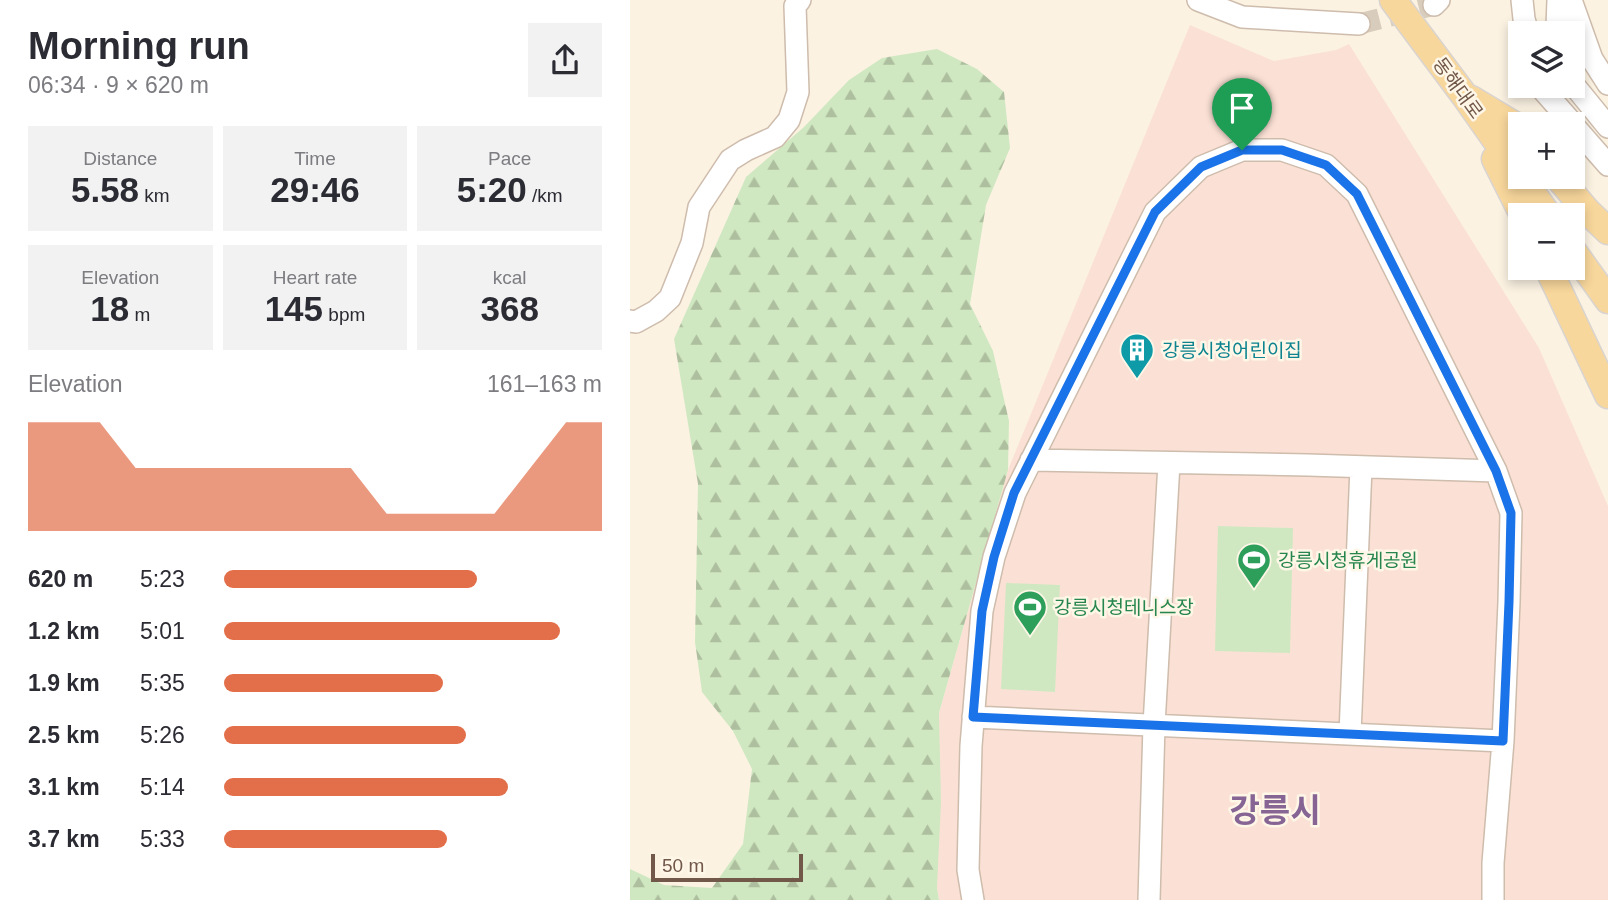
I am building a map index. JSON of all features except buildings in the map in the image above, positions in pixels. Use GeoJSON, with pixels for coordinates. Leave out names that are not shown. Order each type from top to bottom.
{"type":"FeatureCollection","features":[{"type":"Feature","properties":{"kind":"main road","name":"동해대로"},"geometry":{"type":"LineString","coordinates":[[1393,0],[1508,158]]}},
{"type":"Feature","properties":{"kind":"main road"},"geometry":{"type":"LineString","coordinates":[[1464,95],[1508,121]]}},
{"type":"Feature","properties":{"kind":"main road"},"geometry":{"type":"LineString","coordinates":[[1464,95],[1517,203]]}},
{"type":"Feature","properties":{"kind":"main road"},"geometry":{"type":"LineString","coordinates":[[1568,189],[1608,231]]}},
{"type":"Feature","properties":{"kind":"main road"},"geometry":{"type":"LineString","coordinates":[[1585,268],[1608,300]]}},
{"type":"Feature","properties":{"kind":"main road"},"geometry":{"type":"LineString","coordinates":[[1554,280],[1608,395]]}},
{"type":"Feature","properties":{"kind":"street"},"geometry":{"type":"LineString","coordinates":[[630,321],[636,322],[656,311],[670,298],[692,243],[699,207],[730,160],[775,137],[789,120],[798,92],[795,6],[800,0]]}},
{"type":"Feature","properties":{"kind":"street"},"geometry":{"type":"LineString","coordinates":[[1198,0],[1242,17],[1359,24]]}},
{"type":"Feature","properties":{"kind":"street"},"geometry":{"type":"LineString","coordinates":[[1522,0],[1525,21]]}},
{"type":"Feature","properties":{"kind":"street"},"geometry":{"type":"LineString","coordinates":[[1557,21],[1558,0]]}},
{"type":"Feature","properties":{"kind":"street"},"geometry":{"type":"LineString","coordinates":[[1571,0],[1592,59],[1608,83]]}},
{"type":"Feature","properties":{"kind":"street"},"geometry":{"type":"LineString","coordinates":[[1550,98],[1562,112]]}},
{"type":"Feature","properties":{"kind":"street"},"geometry":{"type":"LineString","coordinates":[[1584,98],[1608,127]]}},
{"type":"Feature","properties":{"kind":"street"},"geometry":{"type":"LineString","coordinates":[[1585,138],[1608,165]]}},
{"type":"Feature","properties":{"kind":"street"},"geometry":{"type":"LineString","coordinates":[[973,900],[968,870],[973,717],[982,611],[994,557],[1014,493],[1155,212],[1201,167],[1242,150],[1282,150],[1326,165],[1357,194],[1496,471],[1511,513],[1503,741],[1493,863],[1493,900]]}},
{"type":"Feature","properties":{"kind":"street"},"geometry":{"type":"LineString","coordinates":[[1031,460],[1496,471]]}},
{"type":"Feature","properties":{"kind":"street"},"geometry":{"type":"LineString","coordinates":[[1149,900],[1154,725],[1169,463]]}},
{"type":"Feature","properties":{"kind":"street"},"geometry":{"type":"LineString","coordinates":[[1350,734],[1361,467]]}},
{"type":"Feature","properties":{"kind":"street"},"geometry":{"type":"LineString","coordinates":[[973,717],[1503,741]]}},
{"type":"Feature","properties":{"kind":"shaded area"},"geometry":{"type":"Polygon","coordinates":[[[1190,25],[1274,61],[1336,50],[1349,44],[1539,348],[1608,506],[1608,900],[939,900],[939,713],[1008,470],[1190,25]]]}},
{"type":"Feature","properties":{"kind":"green space"},"geometry":{"type":"Polygon","coordinates":[[[937,49],[977,69],[1004,92],[1010,148],[986,205],[970,304],[993,351],[1009,421],[1008,470],[939,713],[939,900],[630,900],[630,869],[664,885],[712,888],[743,844],[752,769],[733,731],[702,692],[695,642],[698,484],[674,339],[746,177],[804,127],[849,80],[882,58],[937,49]]]}},
{"type":"Feature","properties":{"kind":"green space","name":"강릉시청휴게공원"},"geometry":{"type":"Polygon","coordinates":[[[1218,526],[1293,528],[1290,653],[1215,651],[1218,526]]]}},
{"type":"Feature","properties":{"kind":"green space","name":"강릉시청테니스장"},"geometry":{"type":"Polygon","coordinates":[[[1006,583],[1060,585],[1055,692],[1001,689],[1006,583]]]}},
{"type":"Feature","properties":{"kind":"tunnel"},"geometry":{"type":"LineString","coordinates":[[1359,24],[1434,5]]}},
{"type":"Feature","properties":{"kind":"place","name":"강릉시청어린이집"},"geometry":{"type":"Point","coordinates":[1137,380]}},
{"type":"Feature","properties":{"kind":"place","name":"강릉시청휴게공원"},"geometry":{"type":"Point","coordinates":[1254,590]}},
{"type":"Feature","properties":{"kind":"place","name":"강릉시청테니스장"},"geometry":{"type":"Point","coordinates":[1030,637]}},
{"type":"Feature","properties":{"kind":"district","name":"강릉시"},"geometry":{"type":"Point","coordinates":[1275,810]}},
{"type":"Feature","properties":{"kind":"route"},"geometry":{"type":"LineString","coordinates":[[1242,150],[1282,150],[1326,165],[1357,194],[1496,471],[1511,513],[1503,741],[973,717],[982,611],[994,557],[1014,493],[1155,212],[1201,167],[1242,150]]}}]}
